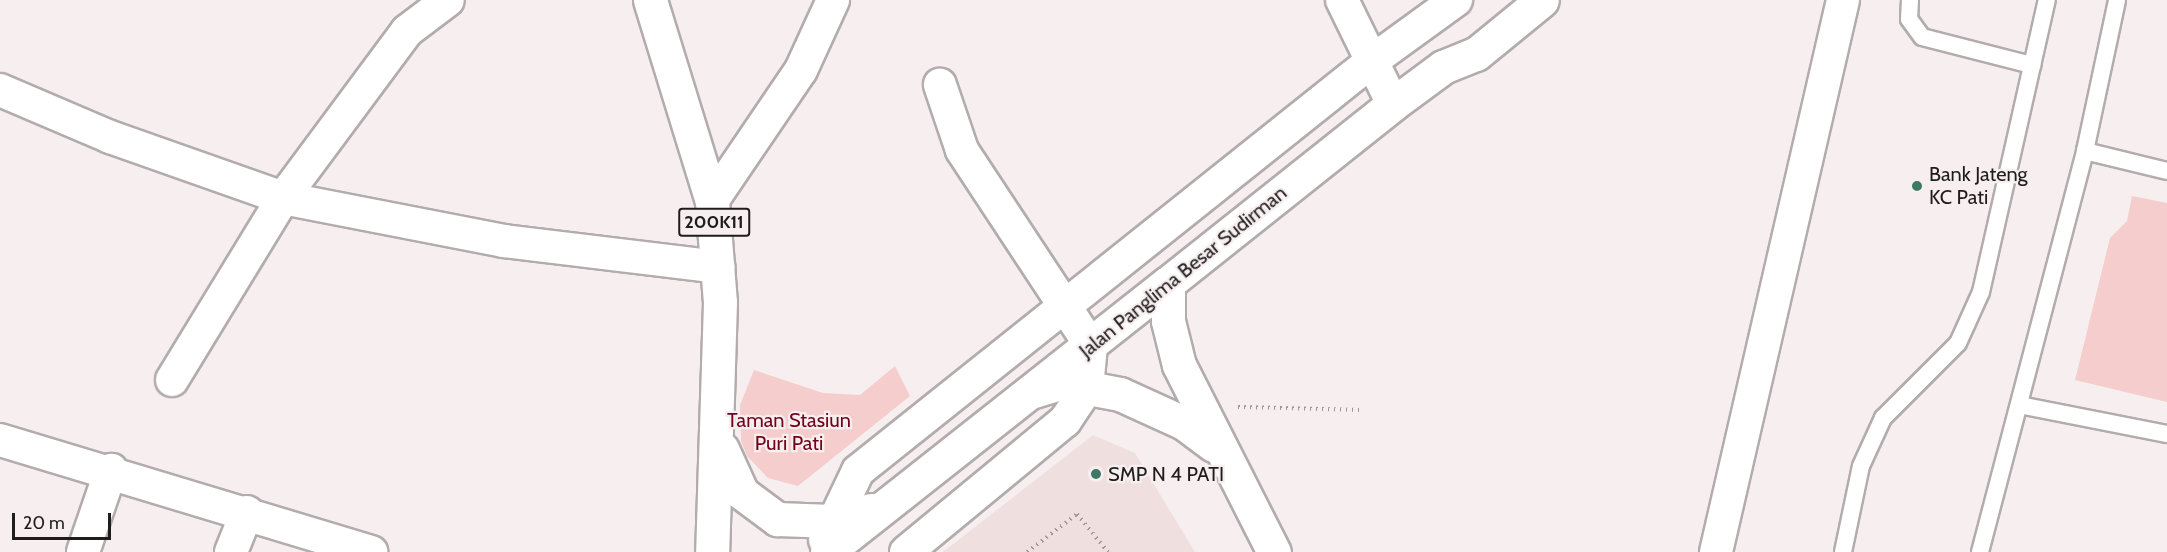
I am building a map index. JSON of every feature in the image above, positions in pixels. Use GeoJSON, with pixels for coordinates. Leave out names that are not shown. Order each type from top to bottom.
{"type":"FeatureCollection","features":[{"type":"Feature","properties":{"kind":"main road","name":"200K11"},"geometry":{"type":"LineString","coordinates":[[650,0],[712,201],[718,267],[717,443]]}},
{"type":"Feature","properties":{"kind":"main road"},"geometry":{"type":"LineString","coordinates":[[1443,67],[1458,40],[1510,0]]}},
{"type":"Feature","properties":{"kind":"main road","name":"Jalan Panglima Besar Sudirman"},"geometry":{"type":"LineString","coordinates":[[830,536],[887,504],[1091,346],[1393,104],[1443,67],[1476,54],[1542,0]]}},
{"type":"Feature","properties":{"kind":"main road"},"geometry":{"type":"LineString","coordinates":[[1168,283],[1168,321],[1195,407],[1220,449],[1274,552]]}},
{"type":"Feature","properties":{"kind":"main road"},"geometry":{"type":"LineString","coordinates":[[1032,391],[1061,383],[1120,394],[1166,414],[1220,449]]}},
{"type":"Feature","properties":{"kind":"main road"},"geometry":{"type":"LineString","coordinates":[[712,552],[718,499],[717,443]]}},
{"type":"Feature","properties":{"kind":"main road"},"geometry":{"type":"LineString","coordinates":[[717,443],[742,493],[777,519],[830,536]]}},
{"type":"Feature","properties":{"kind":"main road"},"geometry":{"type":"LineString","coordinates":[[701,552],[718,499]]}},
{"type":"Feature","properties":{"kind":"street"},"geometry":{"type":"LineString","coordinates":[[172,380],[283,198],[407,31],[447,0]]}},
{"type":"Feature","properties":{"kind":"street"},"geometry":{"type":"LineString","coordinates":[[712,201],[801,70],[833,0]]}},
{"type":"Feature","properties":{"kind":"street"},"geometry":{"type":"LineString","coordinates":[[1342,0],[1393,104]]}},
{"type":"Feature","properties":{"kind":"street"},"geometry":{"type":"LineString","coordinates":[[820,552],[830,536],[852,476],[1065,308],[1372,60],[1456,0]]}},
{"type":"Feature","properties":{"kind":"street"},"geometry":{"type":"LineString","coordinates":[[1716,552],[1843,0]]}},
{"type":"Feature","properties":{"kind":"street"},"geometry":{"type":"LineString","coordinates":[[906,552],[1065,420],[1087,388],[1091,346],[962,150],[940,85]]}},
{"type":"Feature","properties":{"kind":"street"},"geometry":{"type":"LineString","coordinates":[[0,90],[110,137],[283,198],[504,241],[718,267]]}},
{"type":"Feature","properties":{"kind":"street"},"geometry":{"type":"LineString","coordinates":[[0,440],[111,470],[371,552]]}},
{"type":"Feature","properties":{"kind":"street"},"geometry":{"type":"LineString","coordinates":[[83,552],[111,470]]}},
{"type":"Feature","properties":{"kind":"street"},"geometry":{"type":"LineString","coordinates":[[231,552],[247,512]]}},
{"type":"Feature","properties":{"kind":"lane"},"geometry":{"type":"LineString","coordinates":[[1910,0],[1909,19],[1922,37],[2032,65]]}},
{"type":"Feature","properties":{"kind":"lane"},"geometry":{"type":"LineString","coordinates":[[1843,552],[1861,466],[1883,418],[1958,343],[1981,292],[2047,0]]}},
{"type":"Feature","properties":{"kind":"lane"},"geometry":{"type":"LineString","coordinates":[[1980,552],[2085,151],[2117,0]]}},
{"type":"Feature","properties":{"kind":"lane"},"geometry":{"type":"LineString","coordinates":[[2085,151],[2167,171]]}},
{"type":"Feature","properties":{"kind":"lane"},"geometry":{"type":"LineString","coordinates":[[2019,405],[2167,434]]}},
{"type":"Feature","properties":{"kind":"path"},"geometry":{"type":"LineString","coordinates":[[1195,407],[1361,410]]}},
{"type":"Feature","properties":{"kind":"path"},"geometry":{"type":"LineString","coordinates":[[1027,552],[1077,514],[1108,552]]}},
{"type":"Feature","properties":{"kind":"shaded area","name":"SMP N 4 PATI"},"geometry":{"type":"Polygon","coordinates":[[[1093,435],[1135,453],[1195,552],[943,552],[1093,435]]]}},
{"type":"Feature","properties":{"kind":"green space"},"geometry":{"type":"Polygon","coordinates":[[[2132,196],[2167,203],[2167,402],[2075,380],[2110,238],[2127,221],[2132,196]]]}},
{"type":"Feature","properties":{"kind":"green space","name":"Taman Stasiun Puri Pati"},"geometry":{"type":"Polygon","coordinates":[[[895,366],[910,396],[798,486],[768,478],[747,456],[741,441],[740,405],[754,370],[823,393],[860,395],[895,366]]]}},
{"type":"Feature","properties":{"kind":"place","name":"Bank Jateng KC Pati"},"geometry":{"type":"Point","coordinates":[1917,186]}},
{"type":"Feature","properties":{"kind":"place","name":"SMP N 4 PATI"},"geometry":{"type":"Point","coordinates":[1096,474]}}]}
